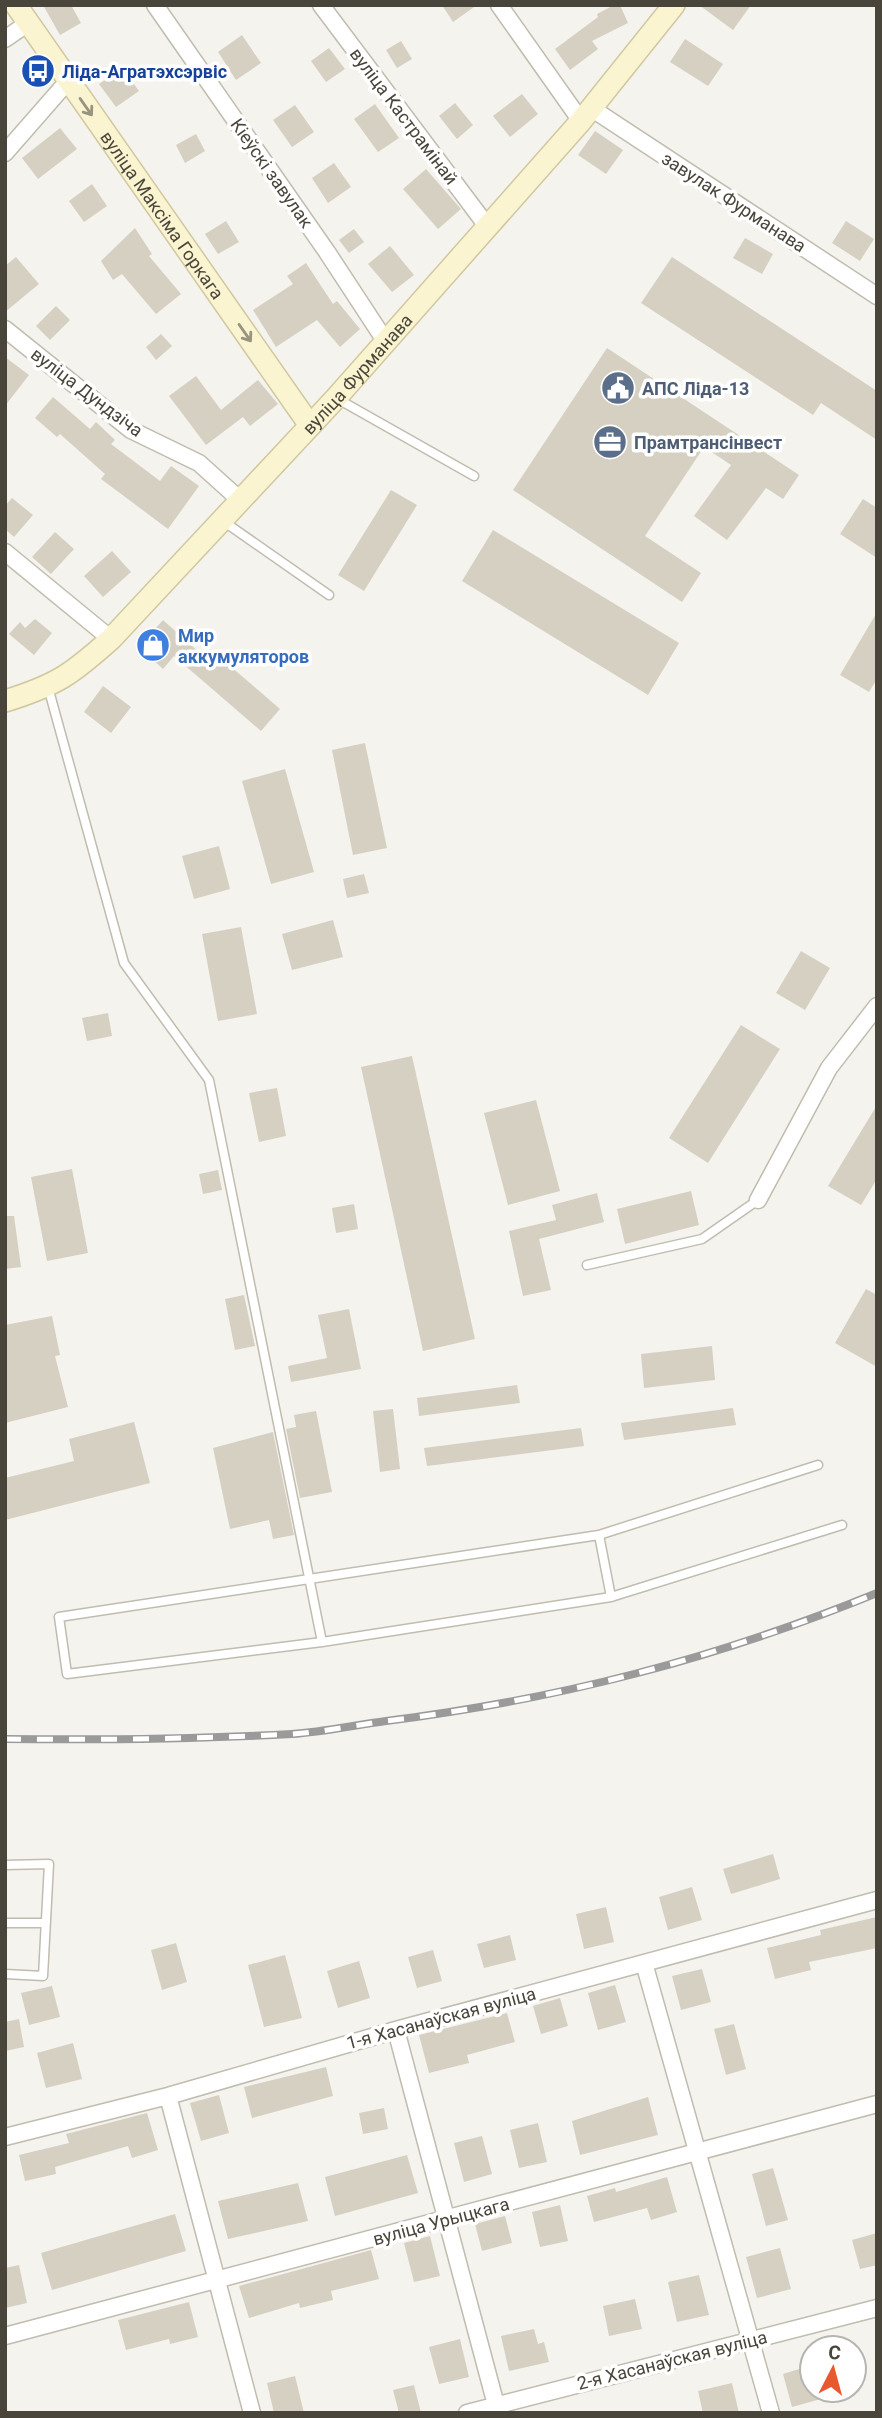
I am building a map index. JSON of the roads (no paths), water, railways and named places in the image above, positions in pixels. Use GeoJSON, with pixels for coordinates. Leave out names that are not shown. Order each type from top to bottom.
{"type":"FeatureCollection","features":[{"type":"Feature","properties":{"kind":"street","name":"вуліца Максіма Горкага"},"geometry":{"type":"LineString","coordinates":[[16,5],[309,424]]}},
{"type":"Feature","properties":{"kind":"street","name":"Кіеўскі завулак"},"geometry":{"type":"LineString","coordinates":[[155,5],[327,252],[386,342]]}},
{"type":"Feature","properties":{"kind":"street","name":"вуліца Кастрамінай"},"geometry":{"type":"LineString","coordinates":[[321,5],[486,226]]}},
{"type":"Feature","properties":{"kind":"street"},"geometry":{"type":"LineString","coordinates":[[499,5],[586,114]]}},
{"type":"Feature","properties":{"kind":"street","name":"вуліца Фурманава"},"geometry":{"type":"LineString","coordinates":[[5,701],[48,687],[75,671],[111,639],[386,342],[586,114],[674,5]]}},
{"type":"Feature","properties":{"kind":"street"},"geometry":{"type":"LineString","coordinates":[[5,39],[28,23]]}},
{"type":"Feature","properties":{"kind":"street"},"geometry":{"type":"LineString","coordinates":[[5,153],[68,82]]}},
{"type":"Feature","properties":{"kind":"street","name":"завулак Фурманава"},"geometry":{"type":"LineString","coordinates":[[586,114],[877,296]]}},
{"type":"Feature","properties":{"kind":"street","name":"вуліца Дундзіча"},"geometry":{"type":"LineString","coordinates":[[5,329],[131,430],[199,463],[239,499]]}},
{"type":"Feature","properties":{"kind":"street"},"geometry":{"type":"LineString","coordinates":[[5,552],[111,639]]}},
{"type":"Feature","properties":{"kind":"street"},"geometry":{"type":"LineString","coordinates":[[758,1200],[830,1068],[877,1006]]}},
{"type":"Feature","properties":{"kind":"street","name":"1-я Хасанаўская вуліца"},"geometry":{"type":"LineString","coordinates":[[5,2137],[168,2096],[396,2030],[877,1900]]}},
{"type":"Feature","properties":{"kind":"street"},"geometry":{"type":"LineString","coordinates":[[644,1963],[771,2413]]}},
{"type":"Feature","properties":{"kind":"street"},"geometry":{"type":"LineString","coordinates":[[396,2030],[496,2405]]}},
{"type":"Feature","properties":{"kind":"street"},"geometry":{"type":"LineString","coordinates":[[168,2096],[252,2413]]}},
{"type":"Feature","properties":{"kind":"street","name":"вуліца Урыцкага"},"geometry":{"type":"LineString","coordinates":[[5,2336],[877,2105]]}},
{"type":"Feature","properties":{"kind":"street","name":"2-я Хасанаўская вуліца"},"geometry":{"type":"LineString","coordinates":[[467,2413],[877,2308]]}},
{"type":"Feature","properties":{"kind":"lane"},"geometry":{"type":"LineString","coordinates":[[336,398],[474,476]]}},
{"type":"Feature","properties":{"kind":"lane"},"geometry":{"type":"LineString","coordinates":[[221,519],[330,595]]}},
{"type":"Feature","properties":{"kind":"lane"},"geometry":{"type":"LineString","coordinates":[[48,687],[124,963],[209,1080],[322,1642]]}},
{"type":"Feature","properties":{"kind":"lane"},"geometry":{"type":"LineString","coordinates":[[587,1265],[702,1239],[758,1200]]}},
{"type":"Feature","properties":{"kind":"lane"},"geometry":{"type":"LineString","coordinates":[[818,1465],[599,1535],[59,1617],[67,1674],[322,1642],[611,1597],[842,1525]]}},
{"type":"Feature","properties":{"kind":"lane"},"geometry":{"type":"LineString","coordinates":[[599,1535],[611,1597]]}},
{"type":"Feature","properties":{"kind":"lane"},"geometry":{"type":"LineString","coordinates":[[5,1865],[49,1864],[43,1976],[5,1975]]}},
{"type":"Feature","properties":{"kind":"lane"},"geometry":{"type":"LineString","coordinates":[[5,1923],[46,1923]]}},
{"type":"Feature","properties":{"kind":"railway"},"geometry":{"type":"LineString","coordinates":[[5,1739],[148,1739],[292,1734],[450,1712],[636,1674],[756,1638],[877,1593]]}},
{"type":"Feature","properties":{"kind":"place","name":"Ліда-Агратэхсэрвіс"},"geometry":{"type":"Point","coordinates":[38,71]}},
{"type":"Feature","properties":{"kind":"place","name":"АПС Ліда-13"},"geometry":{"type":"Point","coordinates":[618,388]}},
{"type":"Feature","properties":{"kind":"place","name":"Прамтрансінвест"},"geometry":{"type":"Point","coordinates":[610,442]}},
{"type":"Feature","properties":{"kind":"place","name":"Мир аккумуляторов"},"geometry":{"type":"Point","coordinates":[153,645]}}]}
